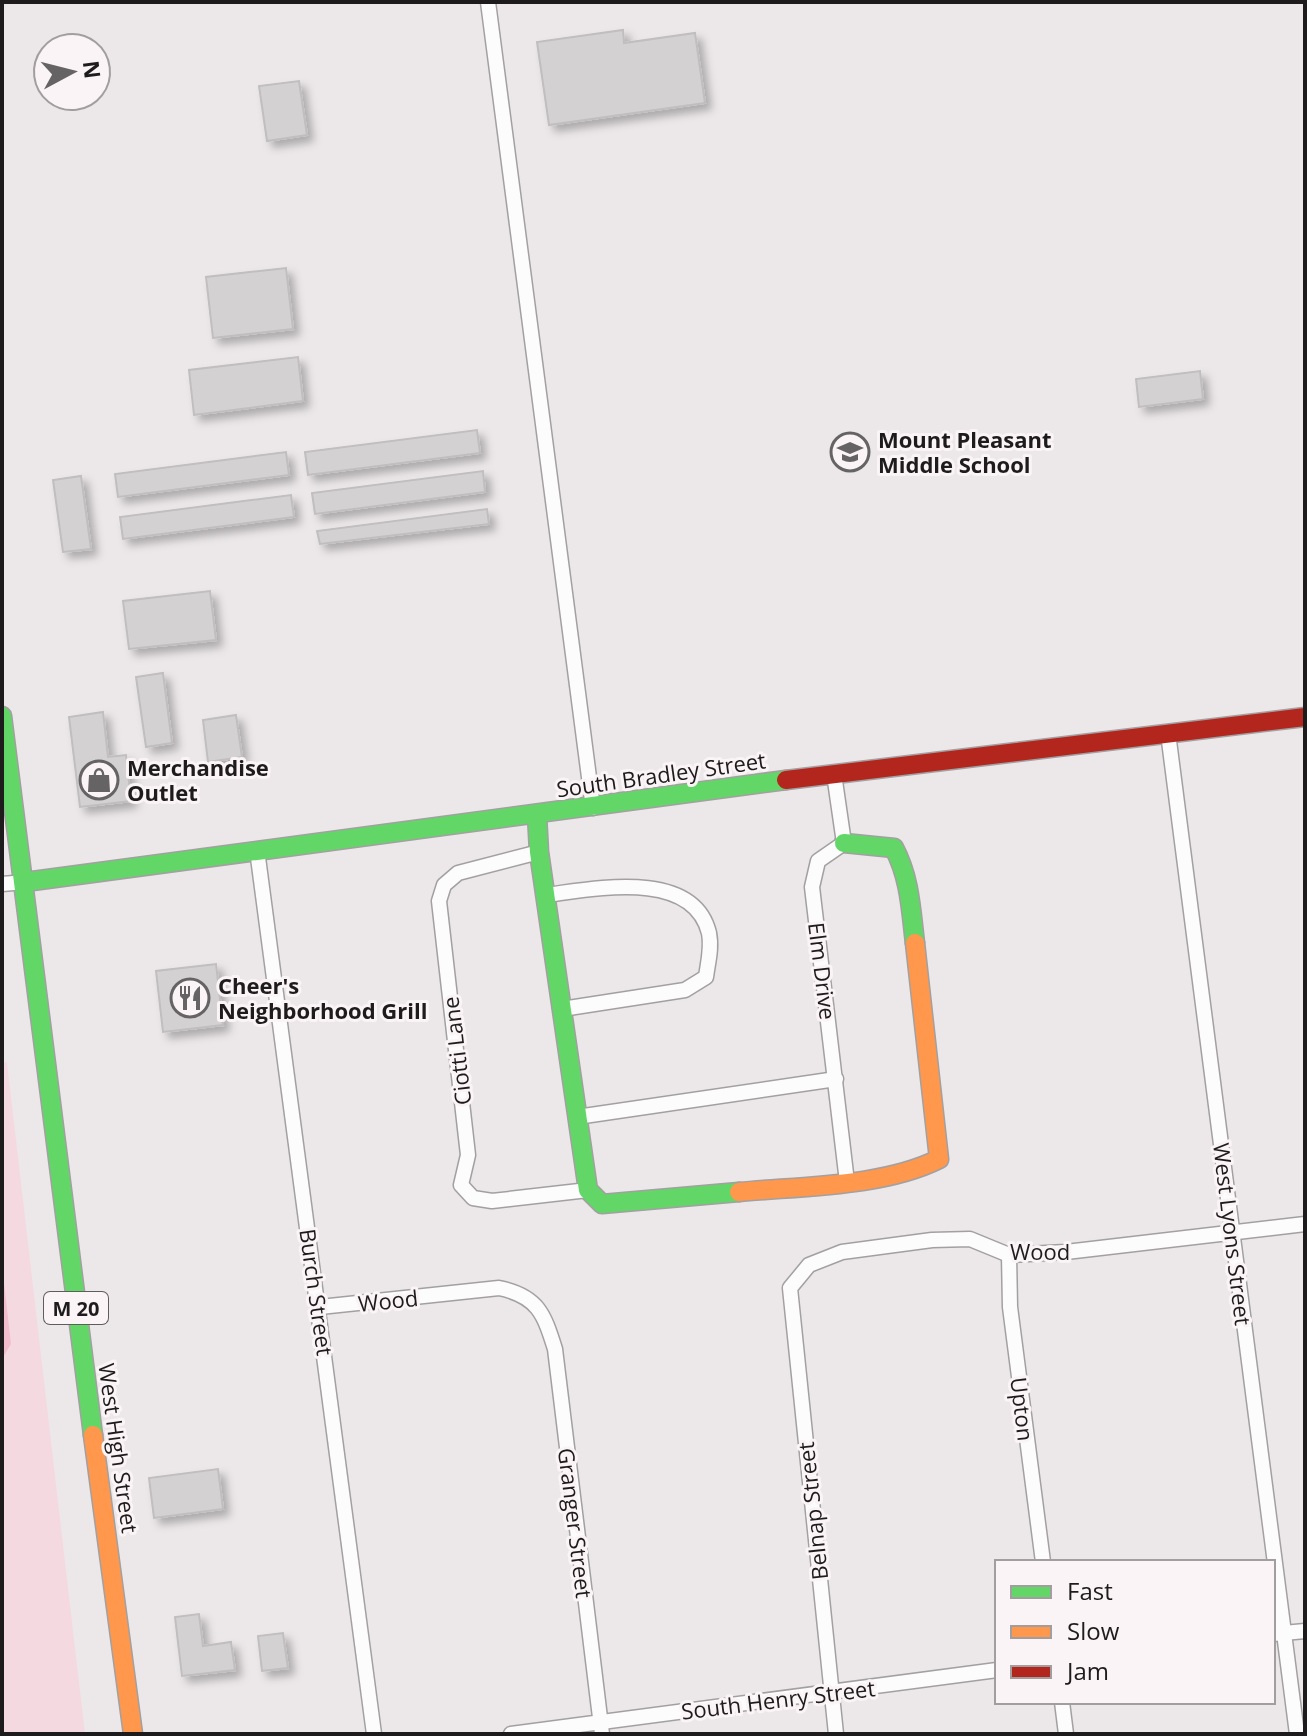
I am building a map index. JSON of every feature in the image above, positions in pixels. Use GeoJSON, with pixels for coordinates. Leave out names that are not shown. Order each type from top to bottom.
{"type":"FeatureCollection","features":[{"type":"Feature","properties":{"kind":"street"},"geometry":{"type":"LineString","coordinates":[[488,2],[593,808]]}},
{"type":"Feature","properties":{"kind":"street","name":"M 20"},"geometry":{"type":"LineString","coordinates":[[2,716],[25,882]]}},
{"type":"Feature","properties":{"kind":"street","name":"South Bradley Street"},"geometry":{"type":"LineString","coordinates":[[25,882],[834,774],[1305,717]]}},
{"type":"Feature","properties":{"kind":"street","name":"West Lyons Street"},"geometry":{"type":"LineString","coordinates":[[1168,733],[1233,1235],[1270,1560]]}},
{"type":"Feature","properties":{"kind":"street"},"geometry":{"type":"LineString","coordinates":[[537,815],[539,852],[588,1190],[602,1204],[847,1182],[917,1170],[939,1159],[904,867],[894,848],[844,843],[834,774]]}},
{"type":"Feature","properties":{"kind":"street","name":"Elm Drive"},"geometry":{"type":"LineString","coordinates":[[844,843],[818,861],[812,887],[847,1182]]}},
{"type":"Feature","properties":{"kind":"street","name":"Burch Street"},"geometry":{"type":"LineString","coordinates":[[257,850],[320,1307],[374,1734]]}},
{"type":"Feature","properties":{"kind":"street","name":"Ciotti Lane"},"geometry":{"type":"LineString","coordinates":[[539,852],[458,873],[444,885],[439,901],[468,1155],[461,1185],[473,1198],[492,1201],[588,1190]]}},
{"type":"Feature","properties":{"kind":"street"},"geometry":{"type":"LineString","coordinates":[[2,884],[25,882]]}},
{"type":"Feature","properties":{"kind":"street","name":"West High Street"},"geometry":{"type":"LineString","coordinates":[[25,882],[79,1335],[133,1734]]}},
{"type":"Feature","properties":{"kind":"street"},"geometry":{"type":"LineString","coordinates":[[546,895],[619,886],[662,890],[683,899],[698,912],[708,931],[711,950],[706,977],[685,990],[562,1009]]}},
{"type":"Feature","properties":{"kind":"street"},"geometry":{"type":"LineString","coordinates":[[577,1117],[836,1079]]}},
{"type":"Feature","properties":{"kind":"street","name":"Wood"},"geometry":{"type":"LineString","coordinates":[[790,1288],[809,1265],[842,1252],[932,1240],[970,1239],[1009,1255],[1233,1235],[1305,1224]]}},
{"type":"Feature","properties":{"kind":"street","name":"Upton"},"geometry":{"type":"LineString","coordinates":[[1009,1255],[1010,1307],[1043,1560]]}},
{"type":"Feature","properties":{"kind":"street","name":"Wood"},"geometry":{"type":"LineString","coordinates":[[320,1307],[499,1288],[520,1293],[544,1314]]}},
{"type":"Feature","properties":{"kind":"street","name":"Belnap Street"},"geometry":{"type":"LineString","coordinates":[[790,1288],[836,1734]]}},
{"type":"Feature","properties":{"kind":"street","name":"Granger Street"},"geometry":{"type":"LineString","coordinates":[[544,1314],[555,1349],[601,1728]]}},
{"type":"Feature","properties":{"kind":"street","name":"West Lyons Street"},"geometry":{"type":"LineString","coordinates":[[1275,1607],[1297,1734]]}},
{"type":"Feature","properties":{"kind":"street"},"geometry":{"type":"LineString","coordinates":[[1278,1634],[1305,1631]]}},
{"type":"Feature","properties":{"kind":"street","name":"South Henry Street"},"geometry":{"type":"LineString","coordinates":[[511,1734],[601,1728],[995,1670]]}},
{"type":"Feature","properties":{"kind":"street"},"geometry":{"type":"LineString","coordinates":[[1062,1704],[1066,1734]]}},
{"type":"Feature","properties":{"kind":"shaded area"},"geometry":{"type":"Polygon","coordinates":[[[7,1062],[85,1734],[2,1734],[2,1063],[7,1062]]]}},
{"type":"Feature","properties":{"kind":"shaded area"},"geometry":{"type":"Polygon","coordinates":[[[2,1265],[11,1344],[2,1359],[2,1265]]]}},
{"type":"Feature","properties":{"kind":"building"},"geometry":{"type":"Polygon","coordinates":[[[623,30],[624,43],[695,33],[705,103],[549,125],[537,42],[623,30]]]}},
{"type":"Feature","properties":{"kind":"building"},"geometry":{"type":"Polygon","coordinates":[[[299,81],[307,135],[267,141],[259,86],[299,81]]]}},
{"type":"Feature","properties":{"kind":"building"},"geometry":{"type":"Polygon","coordinates":[[[286,268],[293,329],[213,338],[206,277],[286,268]]]}},
{"type":"Feature","properties":{"kind":"building"},"geometry":{"type":"Polygon","coordinates":[[[298,357],[303,401],[194,415],[189,370],[298,357]]]}},
{"type":"Feature","properties":{"kind":"building"},"geometry":{"type":"Polygon","coordinates":[[[1200,371],[1203,399],[1139,407],[1136,379],[1200,371]]]}},
{"type":"Feature","properties":{"kind":"building"},"geometry":{"type":"Polygon","coordinates":[[[477,430],[480,453],[308,475],[305,452],[477,430]]]}},
{"type":"Feature","properties":{"kind":"building"},"geometry":{"type":"Polygon","coordinates":[[[286,452],[289,475],[118,497],[115,474],[286,452]]]}},
{"type":"Feature","properties":{"kind":"building"},"geometry":{"type":"Polygon","coordinates":[[[483,471],[485,492],[315,514],[312,493],[483,471]]]}},
{"type":"Feature","properties":{"kind":"building"},"geometry":{"type":"Polygon","coordinates":[[[81,476],[91,549],[63,552],[53,480],[81,476]]]}},
{"type":"Feature","properties":{"kind":"building"},"geometry":{"type":"Polygon","coordinates":[[[291,495],[294,517],[123,539],[120,517],[291,495]]]}},
{"type":"Feature","properties":{"kind":"building"},"geometry":{"type":"Polygon","coordinates":[[[487,509],[489,524],[320,544],[317,531],[487,509]]]}},
{"type":"Feature","properties":{"kind":"building"},"geometry":{"type":"Polygon","coordinates":[[[210,591],[216,640],[129,649],[123,601],[210,591]]]}},
{"type":"Feature","properties":{"kind":"building"},"geometry":{"type":"Polygon","coordinates":[[[163,673],[172,743],[146,747],[136,677],[163,673]]]}},
{"type":"Feature","properties":{"kind":"building"},"geometry":{"type":"Polygon","coordinates":[[[103,712],[108,757],[126,755],[131,801],[80,807],[69,717],[103,712]]]}},
{"type":"Feature","properties":{"kind":"building"},"geometry":{"type":"Polygon","coordinates":[[[236,715],[242,757],[208,762],[203,720],[236,715]]]}},
{"type":"Feature","properties":{"kind":"building","name":"Cheer's Neighborhood Grill"},"geometry":{"type":"Polygon","coordinates":[[[216,964],[223,1025],[163,1032],[156,971],[216,964]]]}},
{"type":"Feature","properties":{"kind":"building"},"geometry":{"type":"Polygon","coordinates":[[[218,1469],[223,1509],[154,1518],[149,1478],[218,1469]]]}},
{"type":"Feature","properties":{"kind":"building"},"geometry":{"type":"Polygon","coordinates":[[[199,1614],[203,1646],[231,1642],[235,1670],[182,1676],[175,1617],[199,1614]]]}},
{"type":"Feature","properties":{"kind":"building"},"geometry":{"type":"Polygon","coordinates":[[[283,1633],[288,1668],[262,1671],[258,1636],[283,1633]]]}},
{"type":"Feature","properties":{"kind":"traffic: fast"},"geometry":{"type":"LineString","coordinates":[[2,716],[93,1435]]}},
{"type":"Feature","properties":{"kind":"traffic: fast"},"geometry":{"type":"LineString","coordinates":[[25,882],[786,780]]}},
{"type":"Feature","properties":{"kind":"traffic: fast"},"geometry":{"type":"LineString","coordinates":[[537,815],[539,852],[588,1190],[602,1204],[739,1192]]}},
{"type":"Feature","properties":{"kind":"traffic: fast"},"geometry":{"type":"LineString","coordinates":[[844,843],[894,848],[907,883],[915,943]]}},
{"type":"Feature","properties":{"kind":"traffic: slow"},"geometry":{"type":"LineString","coordinates":[[739,1192],[868,1180],[939,1159],[915,943]]}},
{"type":"Feature","properties":{"kind":"traffic: slow"},"geometry":{"type":"LineString","coordinates":[[93,1435],[133,1734]]}},
{"type":"Feature","properties":{"kind":"traffic: jam"},"geometry":{"type":"LineString","coordinates":[[786,780],[1305,717]]}},
{"type":"Feature","properties":{"kind":"place","name":"Mount Pleasant Middle School"},"geometry":{"type":"Point","coordinates":[850,452]}},
{"type":"Feature","properties":{"kind":"place","name":"Merchandise Outlet"},"geometry":{"type":"Point","coordinates":[99,780]}},
{"type":"Feature","properties":{"kind":"place","name":"Cheer's Neighborhood Grill"},"geometry":{"type":"Point","coordinates":[190,998]}}]}
